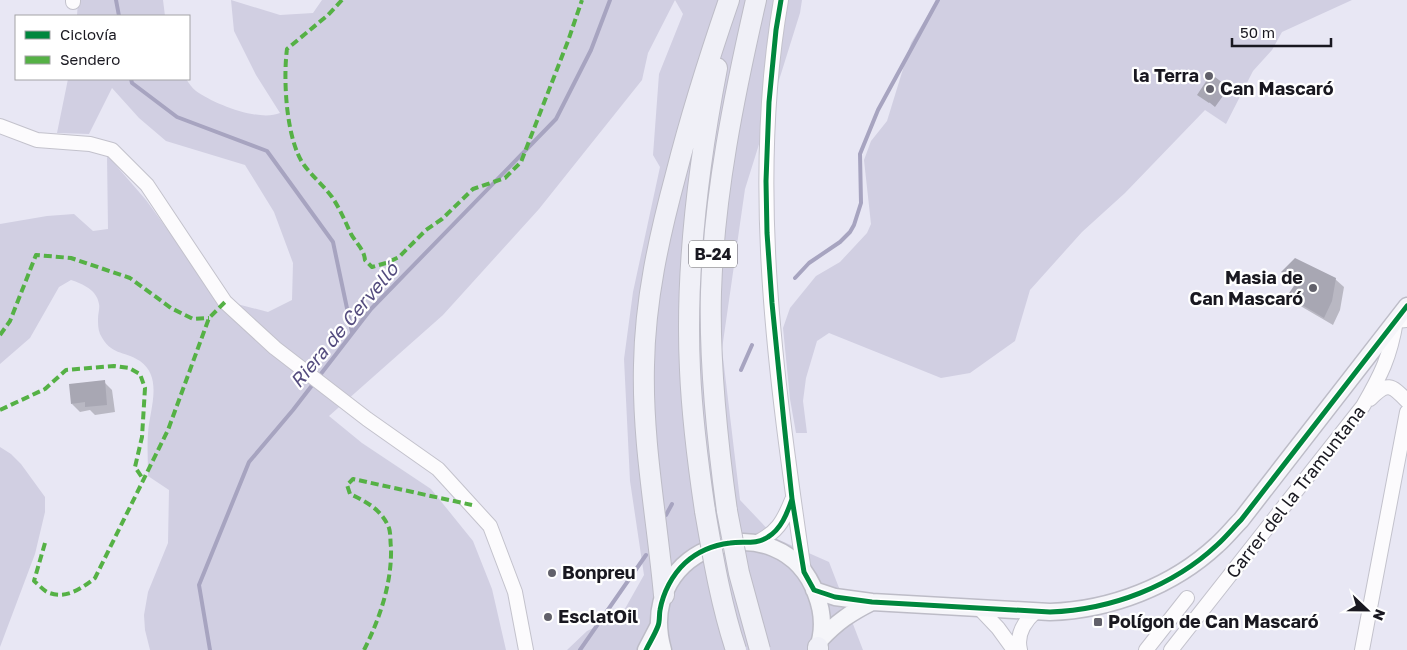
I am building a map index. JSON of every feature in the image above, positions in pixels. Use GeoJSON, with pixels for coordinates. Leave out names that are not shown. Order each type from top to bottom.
{"type":"FeatureCollection","features":[{"type":"Feature","properties":{"kind":"highway","name":"B-24"},"geometry":{"type":"LineString","coordinates":[[731,0],[717,69],[694,218],[690,287],[690,370],[696,453],[705,510],[729,629],[736,650]]}},
{"type":"Feature","properties":{"kind":"highway"},"geometry":{"type":"LineString","coordinates":[[664,595],[645,424],[644,364],[646,326],[655,261],[663,223],[693,109],[731,0]]}},
{"type":"Feature","properties":{"kind":"highway","name":"B-24"},"geometry":{"type":"LineString","coordinates":[[756,0],[724,158],[715,229],[711,291],[711,355],[726,511],[741,581],[760,650]]}},
{"type":"Feature","properties":{"kind":"main road"},"geometry":{"type":"LineString","coordinates":[[814,590],[835,597],[872,602],[1035,612],[1080,609],[1125,598],[1155,587],[1178,575],[1217,546],[1241,520],[1401,320],[1407,306]]}},
{"type":"Feature","properties":{"kind":"main road"},"geometry":{"type":"LineString","coordinates":[[663,650],[659,625],[660,609],[664,595],[676,573],[695,556],[717,545],[730,542],[755,543],[766,546],[787,556],[804,572],[814,590],[821,614],[822,629],[818,647]]}},
{"type":"Feature","properties":{"kind":"main road"},"geometry":{"type":"LineString","coordinates":[[818,647],[835,624],[850,613],[872,602]]}},
{"type":"Feature","properties":{"kind":"main road"},"geometry":{"type":"LineString","coordinates":[[646,650],[659,625]]}},
{"type":"Feature","properties":{"kind":"street"},"geometry":{"type":"LineString","coordinates":[[782,0],[776,30],[769,102],[766,164],[767,233],[772,303],[792,499],[804,572]]}},
{"type":"Feature","properties":{"kind":"street"},"geometry":{"type":"LineString","coordinates":[[0,126],[37,140],[90,144],[112,150],[147,185],[225,302],[275,348],[438,469],[490,526],[515,592],[526,650]]}},
{"type":"Feature","properties":{"kind":"street","name":"Carrer del la Tramuntana"},"geometry":{"type":"LineString","coordinates":[[1172,650],[1363,406],[1382,372],[1401,320]]}},
{"type":"Feature","properties":{"kind":"street"},"geometry":{"type":"LineString","coordinates":[[1363,406],[1380,390],[1389,387],[1394,388],[1407,401]]}},
{"type":"Feature","properties":{"kind":"street"},"geometry":{"type":"LineString","coordinates":[[1362,650],[1407,412]]}},
{"type":"Feature","properties":{"kind":"street"},"geometry":{"type":"LineString","coordinates":[[755,543],[767,538],[776,530],[785,517],[792,499]]}},
{"type":"Feature","properties":{"kind":"street"},"geometry":{"type":"LineString","coordinates":[[1146,650],[1187,598]]}},
{"type":"Feature","properties":{"kind":"street"},"geometry":{"type":"LineString","coordinates":[[980,609],[998,628],[1014,650]]}},
{"type":"Feature","properties":{"kind":"street"},"geometry":{"type":"LineString","coordinates":[[1020,650],[1018,644],[1021,631],[1026,621],[1035,612]]}},
{"type":"Feature","properties":{"kind":"shaded area"},"geometry":{"type":"Polygon","coordinates":[[[78,0],[163,0],[165,15],[77,15],[78,0]]]}},
{"type":"Feature","properties":{"kind":"shaded area"},"geometry":{"type":"Polygon","coordinates":[[[231,0],[280,15],[313,13],[322,0],[675,0],[648,53],[642,80],[539,209],[443,315],[329,416],[362,443],[431,489],[473,541],[492,589],[506,650],[150,650],[145,630],[144,615],[148,592],[168,543],[169,490],[148,476],[148,434],[153,395],[152,376],[140,361],[108,346],[98,328],[98,299],[85,286],[71,280],[59,287],[30,338],[0,364],[0,224],[47,216],[74,214],[93,231],[108,229],[107,155],[146,200],[218,299],[268,312],[292,300],[293,263],[274,212],[245,165],[166,141],[139,118],[112,88],[89,134],[57,133],[68,80],[187,80],[196,91],[225,106],[261,115],[280,113],[256,75],[234,31],[231,0]]]}},
{"type":"Feature","properties":{"kind":"shaded area"},"geometry":{"type":"Polygon","coordinates":[[[675,0],[802,0],[800,13],[745,189],[722,349],[740,500],[777,539],[829,562],[863,650],[567,650],[587,631],[622,614],[644,575],[630,481],[624,359],[633,292],[660,167],[653,155],[659,74],[683,14],[675,0]]]}},
{"type":"Feature","properties":{"kind":"shaded area"},"geometry":{"type":"Polygon","coordinates":[[[937,0],[1352,0],[1282,32],[1272,50],[1253,71],[1226,124],[1205,110],[1125,193],[1082,232],[1030,290],[1015,341],[970,373],[941,378],[829,333],[817,341],[806,378],[803,401],[807,433],[796,433],[790,399],[783,328],[790,308],[816,276],[840,262],[867,233],[871,224],[864,160],[871,141],[887,121],[911,43],[937,0]]]}},
{"type":"Feature","properties":{"kind":"shaded area"},"geometry":{"type":"Polygon","coordinates":[[[0,447],[21,464],[45,497],[45,512],[35,554],[0,647],[0,447]]]}},
{"type":"Feature","properties":{"kind":"building","name":"Can Mascaró"},"geometry":{"type":"Polygon","coordinates":[[[1211,74],[1223,83],[1209,103],[1197,95],[1211,74]]]}},
{"type":"Feature","properties":{"kind":"building","name":"Masia de Can Mascaró"},"geometry":{"type":"Polygon","coordinates":[[[1295,258],[1336,278],[1332,301],[1324,318],[1287,296],[1298,280],[1281,272],[1295,258]]]}},
{"type":"Feature","properties":{"kind":"building"},"geometry":{"type":"Polygon","coordinates":[[[105,380],[107,405],[85,407],[85,402],[71,404],[69,384],[105,380]]]}},
{"type":"Feature","properties":{"kind":"waterway"},"geometry":{"type":"LineString","coordinates":[[116,0],[119,15]]}},
{"type":"Feature","properties":{"kind":"waterway","name":"Riera de Cervelló"},"geometry":{"type":"LineString","coordinates":[[210,650],[199,585],[249,462],[293,410],[371,309],[556,119],[591,50],[610,0]]}},
{"type":"Feature","properties":{"kind":"waterway"},"geometry":{"type":"LineString","coordinates":[[795,278],[809,263],[840,242],[854,225],[861,203],[860,154],[878,110],[938,0]]}},
{"type":"Feature","properties":{"kind":"waterway"},"geometry":{"type":"LineString","coordinates":[[131,80],[132,83],[177,117],[267,151],[333,242],[352,332]]}},
{"type":"Feature","properties":{"kind":"waterway"},"geometry":{"type":"LineString","coordinates":[[741,370],[752,345]]}},
{"type":"Feature","properties":{"kind":"waterway"},"geometry":{"type":"LineString","coordinates":[[666,515],[672,504]]}},
{"type":"Feature","properties":{"kind":"waterway"},"geometry":{"type":"LineString","coordinates":[[580,650],[646,555]]}},
{"type":"Feature","properties":{"kind":"marked path"},"geometry":{"type":"LineString","coordinates":[[342,0],[328,15],[287,49],[285,76],[287,109],[293,141],[298,154],[307,169],[332,197],[361,249],[365,260],[372,267],[399,257],[426,230],[442,219],[473,189],[505,178],[521,162],[582,0]]}},
{"type":"Feature","properties":{"kind":"marked path"},"geometry":{"type":"LineString","coordinates":[[0,335],[10,321],[36,255],[71,258],[130,278],[171,308],[193,319],[209,318]]}},
{"type":"Feature","properties":{"kind":"marked path"},"geometry":{"type":"LineString","coordinates":[[45,543],[34,581],[45,591],[60,595],[66,594],[84,586],[95,578],[168,430],[209,318],[225,302]]}},
{"type":"Feature","properties":{"kind":"marked path"},"geometry":{"type":"LineString","coordinates":[[0,410],[45,389],[66,370],[114,366],[129,368],[140,374],[145,388],[142,437],[135,467],[143,479]]}},
{"type":"Feature","properties":{"kind":"marked path"},"geometry":{"type":"LineString","coordinates":[[364,650],[380,613],[387,587],[391,560],[390,533],[386,522],[378,511],[350,494],[347,485],[353,479],[472,505]]}},
{"type":"Feature","properties":{"kind":"cycle path"},"geometry":{"type":"LineString","coordinates":[[781,0],[769,102],[766,181],[767,233],[772,303],[792,499],[804,572],[814,590],[835,597],[872,602],[1050,612],[1073,610],[1118,601],[1161,584],[1200,560],[1241,520],[1407,306]]}},
{"type":"Feature","properties":{"kind":"cycle path"},"geometry":{"type":"LineString","coordinates":[[646,650],[658,626],[661,604],[666,591],[680,568],[700,552],[712,547],[730,543],[759,541],[773,534],[786,516],[792,499]]}},
{"type":"Feature","properties":{"kind":"place","name":"la Terra"},"geometry":{"type":"Point","coordinates":[1209,76]}},
{"type":"Feature","properties":{"kind":"place","name":"Can Mascaró"},"geometry":{"type":"Point","coordinates":[1210,89]}},
{"type":"Feature","properties":{"kind":"place","name":"Masia de Can Mascaró"},"geometry":{"type":"Point","coordinates":[1313,288]}},
{"type":"Feature","properties":{"kind":"place","name":"Bonpreu"},"geometry":{"type":"Point","coordinates":[552,573]}},
{"type":"Feature","properties":{"kind":"place","name":"EsclatOil"},"geometry":{"type":"Point","coordinates":[548,617]}},
{"type":"Feature","properties":{"kind":"place","name":"Polígon de Can Mascaró"},"geometry":{"type":"Point","coordinates":[1098,622]}}]}
